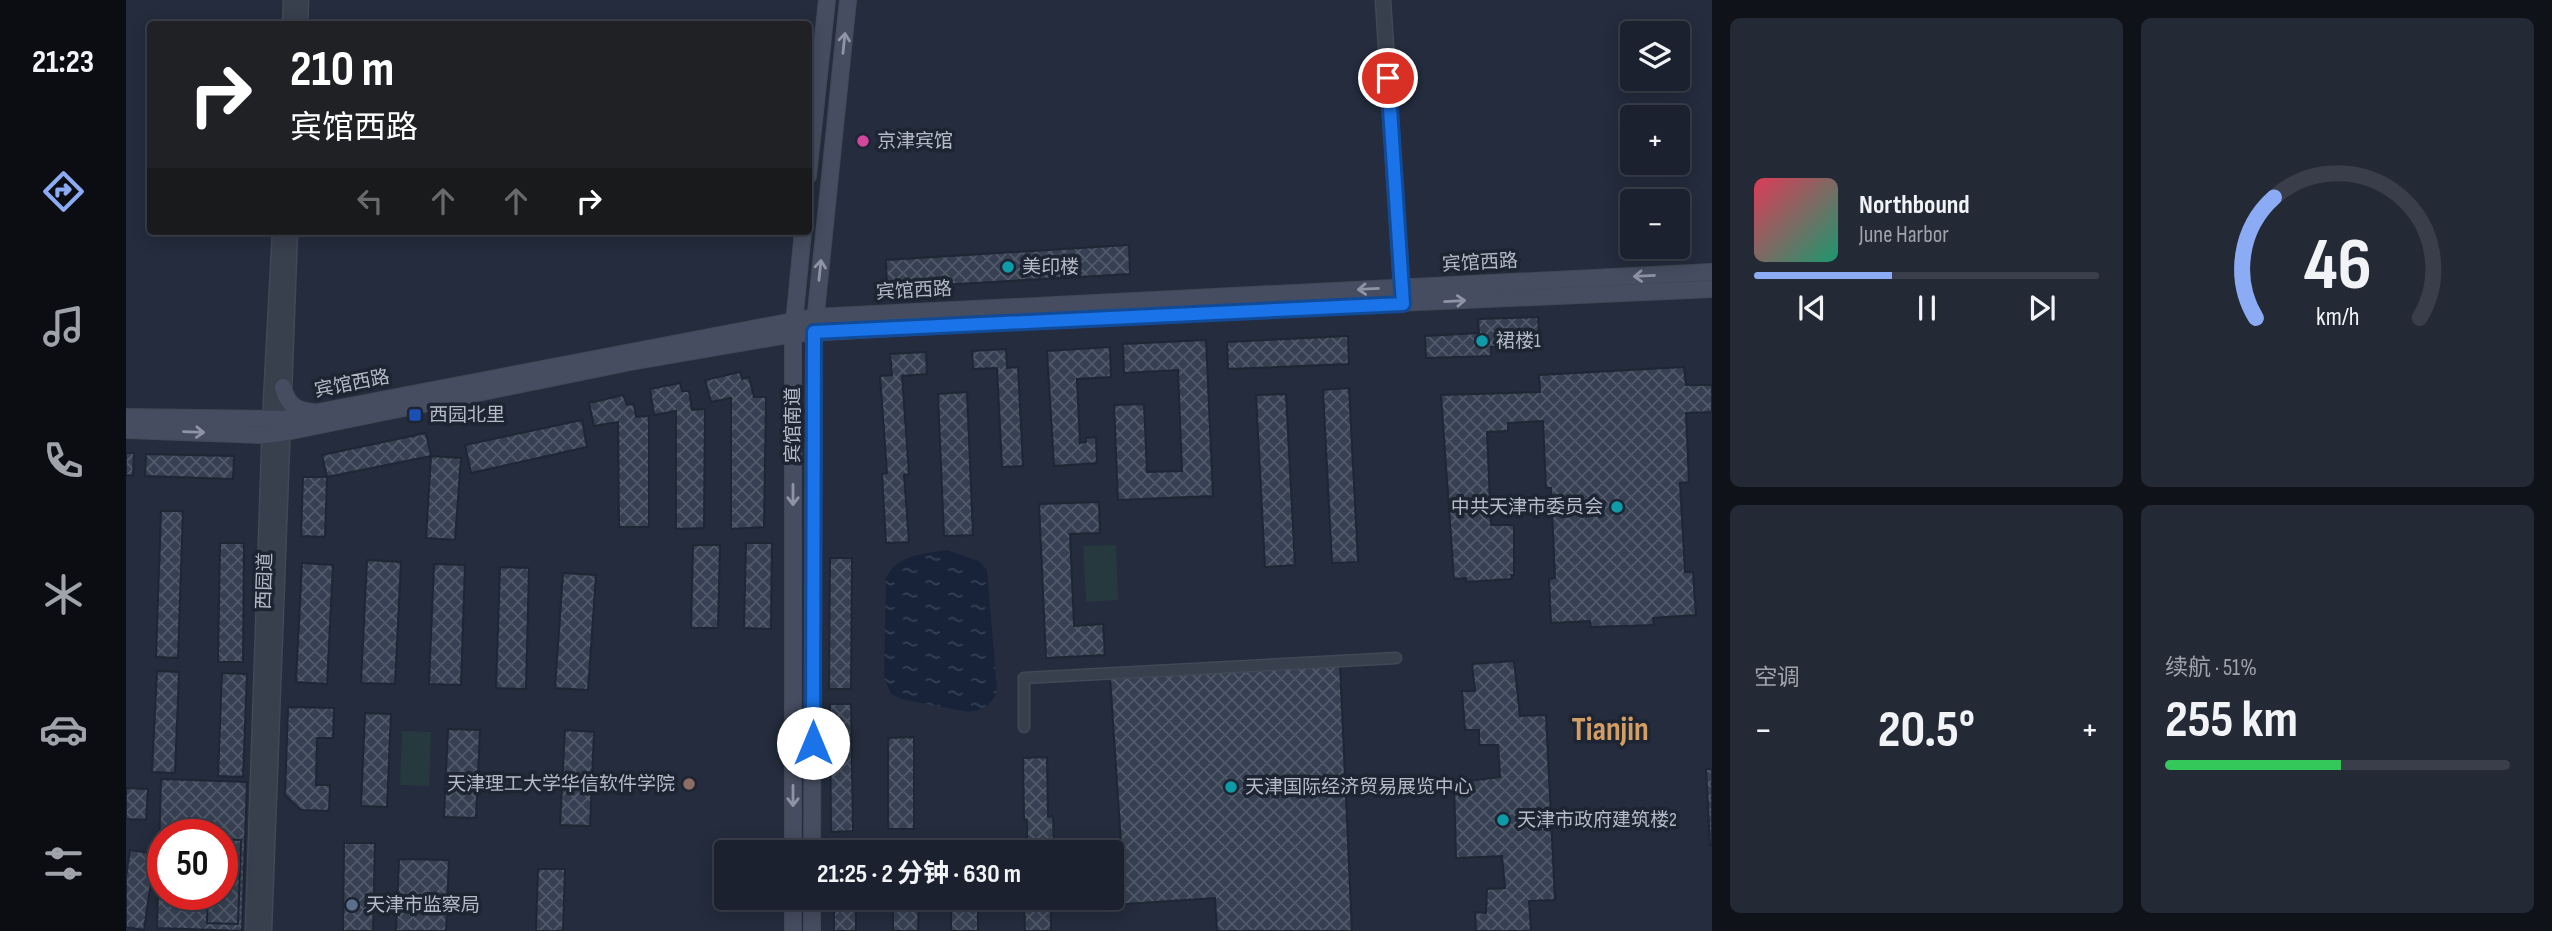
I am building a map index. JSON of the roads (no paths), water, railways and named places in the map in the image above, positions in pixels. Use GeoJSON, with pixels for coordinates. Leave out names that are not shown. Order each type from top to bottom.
{"type":"FeatureCollection","features":[{"type":"Feature","properties":{"kind":"main road"},"geometry":{"type":"LineString","coordinates":[[812,139],[827,0]]}},
{"type":"Feature","properties":{"kind":"main road","name":"宾馆南道"},"geometry":{"type":"LineString","coordinates":[[812,840],[815,324],[848,0]]}},
{"type":"Feature","properties":{"kind":"main road","name":"宾馆南道"},"geometry":{"type":"LineString","coordinates":[[793,840],[793,327],[803,235]]}},
{"type":"Feature","properties":{"kind":"main road","name":"宾馆西路"},"geometry":{"type":"LineString","coordinates":[[126,430],[316,419],[630,362],[815,324],[1402,295],[1712,272]]}},
{"type":"Feature","properties":{"kind":"main road","name":"宾馆西路"},"geometry":{"type":"LineString","coordinates":[[1402,295],[1712,289]]}},
{"type":"Feature","properties":{"kind":"main road"},"geometry":{"type":"LineString","coordinates":[[277,386],[290,404],[316,419]]}},
{"type":"Feature","properties":{"kind":"main road","name":"宾馆西路"},"geometry":{"type":"LineString","coordinates":[[126,416],[279,423]]}},
{"type":"Feature","properties":{"kind":"main road"},"geometry":{"type":"LineString","coordinates":[[793,910],[793,931]]}},
{"type":"Feature","properties":{"kind":"main road"},"geometry":{"type":"LineString","coordinates":[[812,910],[812,931]]}},
{"type":"Feature","properties":{"kind":"street"},"geometry":{"type":"LineString","coordinates":[[290,21],[291,0]]}},
{"type":"Feature","properties":{"kind":"street"},"geometry":{"type":"LineString","coordinates":[[300,21],[301,0]]}},
{"type":"Feature","properties":{"kind":"street"},"geometry":{"type":"LineString","coordinates":[[1383,0],[1402,295]]}},
{"type":"Feature","properties":{"kind":"street","name":"西园道"},"geometry":{"type":"LineString","coordinates":[[264,931],[279,423],[277,386],[280,235]]}},
{"type":"Feature","properties":{"kind":"street","name":"西园道"},"geometry":{"type":"LineString","coordinates":[[277,386],[290,235]]}},
{"type":"Feature","properties":{"kind":"street","name":"西园道"},"geometry":{"type":"LineString","coordinates":[[253,931],[279,423]]}},
{"type":"Feature","properties":{"kind":"street"},"geometry":{"type":"LineString","coordinates":[[1024,727],[1024,677],[1396,658]]}},
{"type":"Feature","properties":{"kind":"water"},"geometry":{"type":"Polygon","coordinates":[[[947,550],[979,561],[987,570],[997,690],[987,706],[968,712],[901,699],[891,694],[884,677],[886,578],[897,564],[912,556],[947,550]]]}},
{"type":"Feature","properties":{"kind":"place","name":"京津宾馆"},"geometry":{"type":"Point","coordinates":[863,141]}},
{"type":"Feature","properties":{"kind":"place","name":"美印楼"},"geometry":{"type":"Point","coordinates":[1008,267]}},
{"type":"Feature","properties":{"kind":"place","name":"裙楼1"},"geometry":{"type":"Point","coordinates":[1482,341]}},
{"type":"Feature","properties":{"kind":"place","name":"西园北里"},"geometry":{"type":"Point","coordinates":[415,415]}},
{"type":"Feature","properties":{"kind":"place","name":"中共天津市委员会"},"geometry":{"type":"Point","coordinates":[1617,507]}},
{"type":"Feature","properties":{"kind":"place","name":"天津理工大学华信软件学院"},"geometry":{"type":"Point","coordinates":[689,784]}},
{"type":"Feature","properties":{"kind":"place","name":"天津国际经济贸易展览中心"},"geometry":{"type":"Point","coordinates":[1231,787]}},
{"type":"Feature","properties":{"kind":"place","name":"天津市政府建筑楼2"},"geometry":{"type":"Point","coordinates":[1503,820]}},
{"type":"Feature","properties":{"kind":"place","name":"天津市监察局"},"geometry":{"type":"Point","coordinates":[352,905]}},
{"type":"Feature","properties":{"kind":"district","name":"Tianjin"},"geometry":{"type":"Point","coordinates":[1610,730]}}]}
